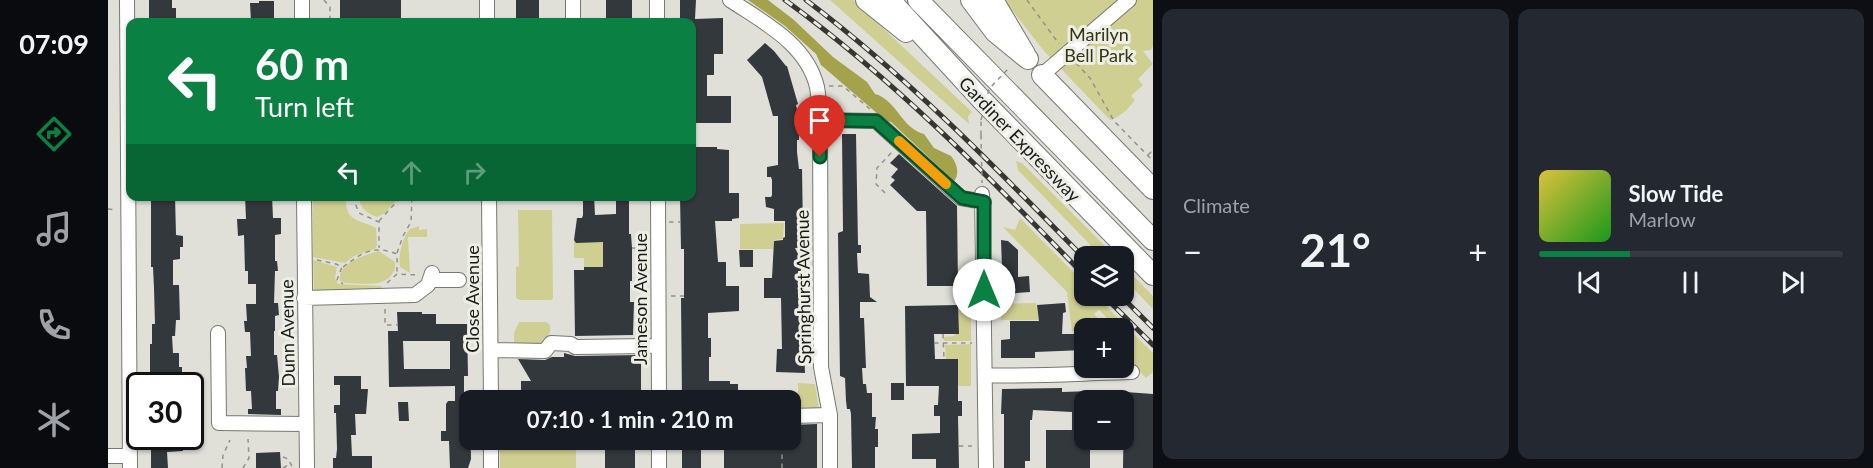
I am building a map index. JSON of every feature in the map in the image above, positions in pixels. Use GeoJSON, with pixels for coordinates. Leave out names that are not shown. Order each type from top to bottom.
{"type":"FeatureCollection","features":[{"type":"Feature","properties":{"kind":"highway"},"geometry":{"type":"LineString","coordinates":[[866,0],[947,63]]}},
{"type":"Feature","properties":{"kind":"highway","name":"Gardiner Expressway"},"geometry":{"type":"LineString","coordinates":[[890,0],[947,63],[1153,275]]}},
{"type":"Feature","properties":{"kind":"highway","name":"Gardiner Expressway"},"geometry":{"type":"LineString","coordinates":[[918,0],[1153,240]]}},
{"type":"Feature","properties":{"kind":"highway"},"geometry":{"type":"LineString","coordinates":[[932,0],[975,59]]}},
{"type":"Feature","properties":{"kind":"highway"},"geometry":{"type":"LineString","coordinates":[[971,0],[995,32],[1028,59],[993,0]]}},
{"type":"Feature","properties":{"kind":"highway"},"geometry":{"type":"LineString","coordinates":[[1042,75],[1153,189]]}},
{"type":"Feature","properties":{"kind":"street"},"geometry":{"type":"LineString","coordinates":[[127,0],[127,18]]}},
{"type":"Feature","properties":{"kind":"street"},"geometry":{"type":"LineString","coordinates":[[302,0],[302,18]]}},
{"type":"Feature","properties":{"kind":"street"},"geometry":{"type":"LineString","coordinates":[[487,0],[488,18]]}},
{"type":"Feature","properties":{"kind":"street"},"geometry":{"type":"LineString","coordinates":[[573,0],[573,18]]}},
{"type":"Feature","properties":{"kind":"street"},"geometry":{"type":"LineString","coordinates":[[657,0],[657,18]]}},
{"type":"Feature","properties":{"kind":"street","name":"Springhurst Avenue"},"geometry":{"type":"LineString","coordinates":[[730,0],[779,32],[801,56],[817,87],[820,120],[821,356],[830,415],[830,468]]}},
{"type":"Feature","properties":{"kind":"street"},"geometry":{"type":"LineString","coordinates":[[1042,75],[1129,0]]}},
{"type":"Feature","properties":{"kind":"street"},"geometry":{"type":"LineString","coordinates":[[820,120],[876,121],[962,198],[983,193],[986,468]]}},
{"type":"Feature","properties":{"kind":"street"},"geometry":{"type":"LineString","coordinates":[[108,456],[130,462],[128,201]]}},
{"type":"Feature","properties":{"kind":"street","name":"Dunn Avenue"},"geometry":{"type":"LineString","coordinates":[[304,201],[308,468]]}},
{"type":"Feature","properties":{"kind":"street","name":"Close Avenue"},"geometry":{"type":"LineString","coordinates":[[489,201],[491,390]]}},
{"type":"Feature","properties":{"kind":"street","name":"Jameson Avenue"},"geometry":{"type":"LineString","coordinates":[[658,201],[664,390]]}},
{"type":"Feature","properties":{"kind":"street"},"geometry":{"type":"LineString","coordinates":[[304,298],[415,295],[428,285],[431,277],[459,280]]}},
{"type":"Feature","properties":{"kind":"street"},"geometry":{"type":"LineString","coordinates":[[218,333],[219,423],[306,424]]}},
{"type":"Feature","properties":{"kind":"street"},"geometry":{"type":"LineString","coordinates":[[497,350],[545,351],[551,343],[571,344],[575,347],[649,346]]}},
{"type":"Feature","properties":{"kind":"street"},"geometry":{"type":"LineString","coordinates":[[985,375],[1054,376],[1074,373]]}},
{"type":"Feature","properties":{"kind":"street"},"geometry":{"type":"LineString","coordinates":[[801,416],[830,415]]}},
{"type":"Feature","properties":{"kind":"street"},"geometry":{"type":"LineString","coordinates":[[491,450],[491,468]]}},
{"type":"Feature","properties":{"kind":"street"},"geometry":{"type":"LineString","coordinates":[[659,450],[659,468]]}},
{"type":"Feature","properties":{"kind":"path"},"geometry":{"type":"LineString","coordinates":[[324,0],[330,7],[330,18]]}},
{"type":"Feature","properties":{"kind":"path"},"geometry":{"type":"LineString","coordinates":[[1027,0],[1051,36],[1090,78],[1114,121],[1153,161]]}},
{"type":"Feature","properties":{"kind":"path"},"geometry":{"type":"LineString","coordinates":[[983,193],[981,120],[989,89],[1010,68]]}},
{"type":"Feature","properties":{"kind":"path"},"geometry":{"type":"LineString","coordinates":[[885,193],[876,184],[878,168],[901,142]]}},
{"type":"Feature","properties":{"kind":"path"},"geometry":{"type":"LineString","coordinates":[[1148,155],[1153,150]]}},
{"type":"Feature","properties":{"kind":"path"},"geometry":{"type":"LineString","coordinates":[[355,201],[359,213],[379,222]]}},
{"type":"Feature","properties":{"kind":"path"},"geometry":{"type":"LineString","coordinates":[[380,249],[379,222],[398,201]]}},
{"type":"Feature","properties":{"kind":"path"},"geometry":{"type":"LineString","coordinates":[[397,274],[397,254],[411,222],[412,201]]}},
{"type":"Feature","properties":{"kind":"path"},"geometry":{"type":"LineString","coordinates":[[669,222],[681,222]]}},
{"type":"Feature","properties":{"kind":"path"},"geometry":{"type":"LineString","coordinates":[[632,248],[644,249]]}},
{"type":"Feature","properties":{"kind":"path"},"geometry":{"type":"LineString","coordinates":[[344,285],[337,280],[342,267],[354,258],[380,249],[397,254]]}},
{"type":"Feature","properties":{"kind":"path"},"geometry":{"type":"LineString","coordinates":[[304,260],[311,258],[342,267]]}},
{"type":"Feature","properties":{"kind":"path"},"geometry":{"type":"LineString","coordinates":[[398,325],[385,325],[385,284],[397,274],[410,275]]}},
{"type":"Feature","properties":{"kind":"path"},"geometry":{"type":"LineString","coordinates":[[670,296],[684,296]]}},
{"type":"Feature","properties":{"kind":"path"},"geometry":{"type":"LineString","coordinates":[[943,334],[944,359]]}},
{"type":"Feature","properties":{"kind":"path"},"geometry":{"type":"LineString","coordinates":[[934,343],[972,342]]}},
{"type":"Feature","properties":{"kind":"path"},"geometry":{"type":"LineString","coordinates":[[243,468],[249,458],[248,439]]}},
{"type":"Feature","properties":{"kind":"path"},"geometry":{"type":"LineString","coordinates":[[222,468],[223,455],[230,440]]}},
{"type":"Feature","properties":{"kind":"path"},"geometry":{"type":"LineString","coordinates":[[959,446],[973,446]]}},
{"type":"Feature","properties":{"kind":"path"},"geometry":{"type":"LineString","coordinates":[[782,450],[782,468]]}},
{"type":"Feature","properties":{"kind":"path"},"geometry":{"type":"LineString","coordinates":[[283,457],[288,459],[293,468]]}},
{"type":"Feature","properties":{"kind":"path"},"geometry":{"type":"LineString","coordinates":[[284,468],[291,464]]}},
{"type":"Feature","properties":{"kind":"green space"},"geometry":{"type":"Polygon","coordinates":[[[830,0],[853,0],[972,112],[968,116],[969,124],[830,0]]]}},
{"type":"Feature","properties":{"kind":"green space","name":"Marilyn Bell Park"},"geometry":{"type":"Polygon","coordinates":[[[1004,0],[1153,0],[1153,46],[1151,50],[1143,51],[1153,64],[1138,79],[1143,85],[1131,96],[1135,100],[1118,117],[1110,120],[1044,51],[1004,0]]]}},
{"type":"Feature","properties":{"kind":"green space"},"geometry":{"type":"Polygon","coordinates":[[[1016,161],[1022,163],[1105,246],[1091,246],[1018,170],[1016,161]]]}},
{"type":"Feature","properties":{"kind":"green space"},"geometry":{"type":"Polygon","coordinates":[[[313,201],[346,201],[348,211],[354,219],[376,228],[377,245],[375,249],[354,256],[345,263],[313,257],[313,201]]]}},
{"type":"Feature","properties":{"kind":"green space"},"geometry":{"type":"Polygon","coordinates":[[[360,201],[396,201],[385,213],[377,217],[364,210],[360,201]]]}},
{"type":"Feature","properties":{"kind":"green space"},"geometry":{"type":"Polygon","coordinates":[[[518,210],[552,210],[553,298],[551,300],[516,298],[516,267],[519,266],[518,210]]]}},
{"type":"Feature","properties":{"kind":"green space"},"geometry":{"type":"Polygon","coordinates":[[[1020,218],[1074,273],[1074,306],[1106,306],[1118,318],[1107,318],[1099,310],[1094,314],[1098,318],[1074,318],[1074,331],[1072,331],[1067,292],[1003,227],[1015,230],[1020,218]]]}},
{"type":"Feature","properties":{"kind":"green space"},"geometry":{"type":"Polygon","coordinates":[[[784,223],[783,239],[774,240],[773,249],[740,249],[740,224],[784,223]]]}},
{"type":"Feature","properties":{"kind":"green space"},"geometry":{"type":"Polygon","coordinates":[[[419,226],[419,230],[427,229],[427,237],[408,237],[410,273],[400,267],[400,253],[407,233],[410,229],[419,226]]]}},
{"type":"Feature","properties":{"kind":"green space"},"geometry":{"type":"Polygon","coordinates":[[[574,240],[603,242],[603,267],[584,267],[584,258],[574,258],[574,240]]]}},
{"type":"Feature","properties":{"kind":"green space"},"geometry":{"type":"Polygon","coordinates":[[[379,251],[395,262],[395,269],[386,280],[374,284],[340,281],[340,275],[347,265],[379,251]]]}},
{"type":"Feature","properties":{"kind":"green space"},"geometry":{"type":"Polygon","coordinates":[[[313,260],[337,267],[335,278],[338,284],[381,286],[382,289],[314,291],[313,260]]]}},
{"type":"Feature","properties":{"kind":"green space"},"geometry":{"type":"Polygon","coordinates":[[[1134,276],[1153,296],[1153,309],[1134,289],[1134,276]]]}},
{"type":"Feature","properties":{"kind":"green space"},"geometry":{"type":"Polygon","coordinates":[[[1036,303],[1039,320],[1001,320],[1001,304],[1036,303]]]}},
{"type":"Feature","properties":{"kind":"green space"},"geometry":{"type":"Polygon","coordinates":[[[958,310],[971,310],[971,341],[944,341],[944,337],[958,334],[958,310]]]}},
{"type":"Feature","properties":{"kind":"green space"},"geometry":{"type":"Polygon","coordinates":[[[519,322],[546,322],[550,325],[550,332],[542,346],[520,346],[514,343],[514,333],[519,322]]]}},
{"type":"Feature","properties":{"kind":"green space"},"geometry":{"type":"Polygon","coordinates":[[[1134,334],[1153,353],[1153,372],[1146,378],[1134,365],[1134,334]]]}},
{"type":"Feature","properties":{"kind":"green space"},"geometry":{"type":"Polygon","coordinates":[[[971,344],[971,386],[958,386],[958,360],[946,359],[945,345],[971,344]]]}},
{"type":"Feature","properties":{"kind":"green space"},"geometry":{"type":"Polygon","coordinates":[[[798,383],[815,384],[819,410],[801,412],[801,390],[798,390],[798,383]]]}},
{"type":"Feature","properties":{"kind":"green space"},"geometry":{"type":"Polygon","coordinates":[[[500,450],[576,450],[576,468],[500,468],[500,450]]]}},
{"type":"Feature","properties":{"kind":"shaded area"},"geometry":{"type":"Polygon","coordinates":[[[748,0],[768,0],[794,20],[833,57],[867,82],[875,94],[889,102],[910,126],[924,134],[934,148],[951,156],[957,168],[954,181],[891,122],[886,121],[821,65],[816,54],[785,26],[748,0]]]}},
{"type":"Feature","properties":{"kind":"building"},"geometry":{"type":"Polygon","coordinates":[[[149,0],[172,0],[172,8],[176,8],[176,18],[149,18],[149,0]]]}},
{"type":"Feature","properties":{"kind":"building"},"geometry":{"type":"Polygon","coordinates":[[[340,0],[401,0],[401,18],[340,18],[340,0]]]}},
{"type":"Feature","properties":{"kind":"building"},"geometry":{"type":"Polygon","coordinates":[[[516,0],[539,0],[539,18],[516,18],[516,0]]]}},
{"type":"Feature","properties":{"kind":"building"},"geometry":{"type":"Polygon","coordinates":[[[606,0],[632,0],[632,18],[606,18],[606,0]]]}},
{"type":"Feature","properties":{"kind":"building"},"geometry":{"type":"Polygon","coordinates":[[[680,0],[696,0],[695,18],[680,18],[680,0]]]}},
{"type":"Feature","properties":{"kind":"building"},"geometry":{"type":"Polygon","coordinates":[[[259,1],[274,1],[274,18],[251,18],[250,3],[259,3],[259,1]]]}},
{"type":"Feature","properties":{"kind":"building"},"geometry":{"type":"Polygon","coordinates":[[[723,18],[723,54],[714,54],[714,75],[707,75],[707,96],[731,96],[731,123],[696,123],[696,19],[723,18]]]}},
{"type":"Feature","properties":{"kind":"building"},"geometry":{"type":"Polygon","coordinates":[[[765,43],[787,66],[798,104],[796,105],[799,118],[797,152],[799,169],[802,169],[803,233],[801,233],[801,248],[795,248],[801,260],[801,271],[798,271],[799,307],[802,309],[805,373],[776,372],[777,349],[782,349],[781,298],[764,298],[764,278],[772,278],[774,241],[783,240],[785,237],[785,221],[774,221],[774,209],[766,207],[765,197],[772,195],[772,180],[771,177],[767,177],[767,167],[778,165],[778,116],[773,116],[762,77],[747,60],[765,43]]]}},
{"type":"Feature","properties":{"kind":"building"},"geometry":{"type":"Polygon","coordinates":[[[842,134],[856,134],[858,245],[861,245],[861,253],[857,253],[858,273],[869,274],[870,297],[877,302],[860,302],[860,318],[864,318],[866,368],[862,368],[863,384],[866,384],[867,393],[872,393],[872,417],[876,417],[875,429],[878,429],[875,468],[852,468],[851,414],[850,409],[847,409],[845,378],[840,376],[838,233],[843,231],[842,134]]]}},
{"type":"Feature","properties":{"kind":"building"},"geometry":{"type":"Polygon","coordinates":[[[696,147],[717,147],[717,149],[729,150],[729,193],[739,193],[739,218],[732,219],[732,221],[715,221],[718,262],[726,262],[726,286],[739,286],[739,311],[708,313],[708,338],[711,338],[709,381],[730,381],[730,384],[738,384],[738,390],[682,390],[681,298],[684,298],[684,249],[681,249],[680,201],[696,201],[696,147]]]}},
{"type":"Feature","properties":{"kind":"building"},"geometry":{"type":"Polygon","coordinates":[[[899,154],[957,206],[958,286],[927,286],[926,211],[917,211],[890,185],[895,180],[891,177],[898,169],[890,163],[899,154]]]}},
{"type":"Feature","properties":{"kind":"building"},"geometry":{"type":"Polygon","coordinates":[[[151,201],[175,201],[176,235],[183,236],[183,247],[180,247],[180,259],[173,260],[173,285],[179,285],[180,320],[176,320],[175,336],[172,336],[173,353],[179,353],[179,367],[182,367],[182,372],[150,372],[152,324],[155,324],[153,267],[151,267],[151,201]]]}},
{"type":"Feature","properties":{"kind":"building"},"geometry":{"type":"Polygon","coordinates":[[[245,201],[272,201],[273,218],[281,218],[281,234],[275,235],[275,261],[277,261],[278,271],[275,271],[274,303],[278,303],[279,315],[275,316],[274,355],[277,355],[279,377],[276,409],[281,409],[281,415],[248,414],[248,409],[252,409],[251,391],[246,391],[245,368],[247,368],[246,356],[251,356],[250,332],[245,332],[244,321],[247,321],[246,304],[256,304],[256,284],[248,284],[248,271],[245,271],[244,235],[238,236],[237,219],[246,219],[245,201]]]}},
{"type":"Feature","properties":{"kind":"building"},"geometry":{"type":"Polygon","coordinates":[[[583,201],[594,201],[595,215],[616,214],[616,201],[629,201],[629,234],[631,234],[632,248],[630,302],[634,302],[633,335],[575,336],[574,270],[584,270],[584,267],[603,267],[603,242],[576,243],[574,240],[577,218],[582,218],[583,201]]]}},
{"type":"Feature","properties":{"kind":"building"},"geometry":{"type":"Polygon","coordinates":[[[1001,240],[1008,241],[1018,250],[1018,277],[1029,276],[1030,292],[1003,294],[1001,240]]]}},
{"type":"Feature","properties":{"kind":"building"},"geometry":{"type":"Polygon","coordinates":[[[739,250],[753,250],[753,267],[740,267],[739,250]]]}},
{"type":"Feature","properties":{"kind":"building"},"geometry":{"type":"Polygon","coordinates":[[[1065,303],[1066,312],[1063,313],[1062,334],[1074,334],[1074,350],[1035,352],[1035,358],[1001,358],[1001,340],[1010,339],[1010,321],[1039,321],[1037,305],[1065,303]]]}},
{"type":"Feature","properties":{"kind":"building"},"geometry":{"type":"Polygon","coordinates":[[[958,305],[959,334],[934,334],[935,359],[958,359],[958,401],[962,401],[962,416],[958,416],[959,468],[936,468],[936,459],[912,459],[912,434],[940,433],[940,416],[934,416],[934,405],[938,405],[939,386],[906,386],[905,306],[958,305]]]}},
{"type":"Feature","properties":{"kind":"building"},"geometry":{"type":"Polygon","coordinates":[[[397,312],[436,314],[436,324],[467,324],[468,376],[464,376],[464,390],[459,390],[459,450],[471,450],[468,468],[450,468],[449,441],[441,441],[441,431],[446,431],[446,404],[448,401],[455,401],[455,386],[389,387],[388,331],[398,331],[397,312]],[[403,341],[404,369],[450,369],[450,341],[403,341]]]}},
{"type":"Feature","properties":{"kind":"building"},"geometry":{"type":"Polygon","coordinates":[[[564,353],[575,356],[641,355],[641,390],[521,390],[521,381],[531,381],[518,359],[545,360],[552,357],[564,357],[564,353]]]}},
{"type":"Feature","properties":{"kind":"building"},"geometry":{"type":"Polygon","coordinates":[[[334,376],[361,376],[361,389],[368,389],[366,414],[355,414],[356,435],[351,435],[352,456],[372,456],[372,468],[333,468],[333,458],[336,458],[337,449],[334,405],[340,405],[340,385],[334,385],[334,376]]]}},
{"type":"Feature","properties":{"kind":"building"},"geometry":{"type":"Polygon","coordinates":[[[891,383],[904,383],[904,400],[891,400],[891,383]]]}},
{"type":"Feature","properties":{"kind":"building"},"geometry":{"type":"Polygon","coordinates":[[[1062,388],[1062,392],[1074,392],[1074,450],[1090,450],[1090,468],[1046,468],[1046,430],[1072,430],[1072,412],[1033,410],[1032,420],[1030,420],[1030,461],[1025,461],[1025,468],[1004,468],[1002,389],[1062,388]]]}},
{"type":"Feature","properties":{"kind":"building"},"geometry":{"type":"Polygon","coordinates":[[[1134,393],[1153,394],[1153,468],[1123,468],[1123,450],[1134,450],[1134,393]]]}},
{"type":"Feature","properties":{"kind":"building"},"geometry":{"type":"Polygon","coordinates":[[[398,402],[408,402],[409,421],[399,421],[398,402]]]}},
{"type":"Feature","properties":{"kind":"building"},"geometry":{"type":"Polygon","coordinates":[[[817,424],[817,468],[724,468],[724,450],[801,450],[801,425],[817,424]]]}},
{"type":"Feature","properties":{"kind":"building"},"geometry":{"type":"Polygon","coordinates":[[[151,450],[183,450],[167,452],[168,468],[151,468],[151,450]]]}},
{"type":"Feature","properties":{"kind":"building"},"geometry":{"type":"Polygon","coordinates":[[[605,450],[635,450],[635,468],[605,468],[605,450]]]}},
{"type":"Feature","properties":{"kind":"building"},"geometry":{"type":"Polygon","coordinates":[[[682,450],[701,450],[701,468],[682,468],[682,450]]]}},
{"type":"Feature","properties":{"kind":"building"},"geometry":{"type":"Polygon","coordinates":[[[280,452],[281,468],[256,468],[256,453],[280,452]]]}},
{"type":"Feature","properties":{"kind":"railway"},"geometry":{"type":"LineString","coordinates":[[785,0],[865,63],[903,97],[977,166],[1074,265]]}},
{"type":"Feature","properties":{"kind":"railway"},"geometry":{"type":"LineString","coordinates":[[806,0],[916,92],[1074,248]]}},
{"type":"Feature","properties":{"kind":"railway"},"geometry":{"type":"LineString","coordinates":[[1114,306],[1153,345]]}},
{"type":"Feature","properties":{"kind":"railway"},"geometry":{"type":"LineString","coordinates":[[1131,306],[1153,328]]}},
{"type":"Feature","properties":{"kind":"slow traffic"},"geometry":{"type":"LineString","coordinates":[[899,141],[946,184]]}},
{"type":"Feature","properties":{"kind":"route"},"geometry":{"type":"LineString","coordinates":[[820,157],[820,120],[876,121],[962,198],[984,202],[984,290]]}}]}
